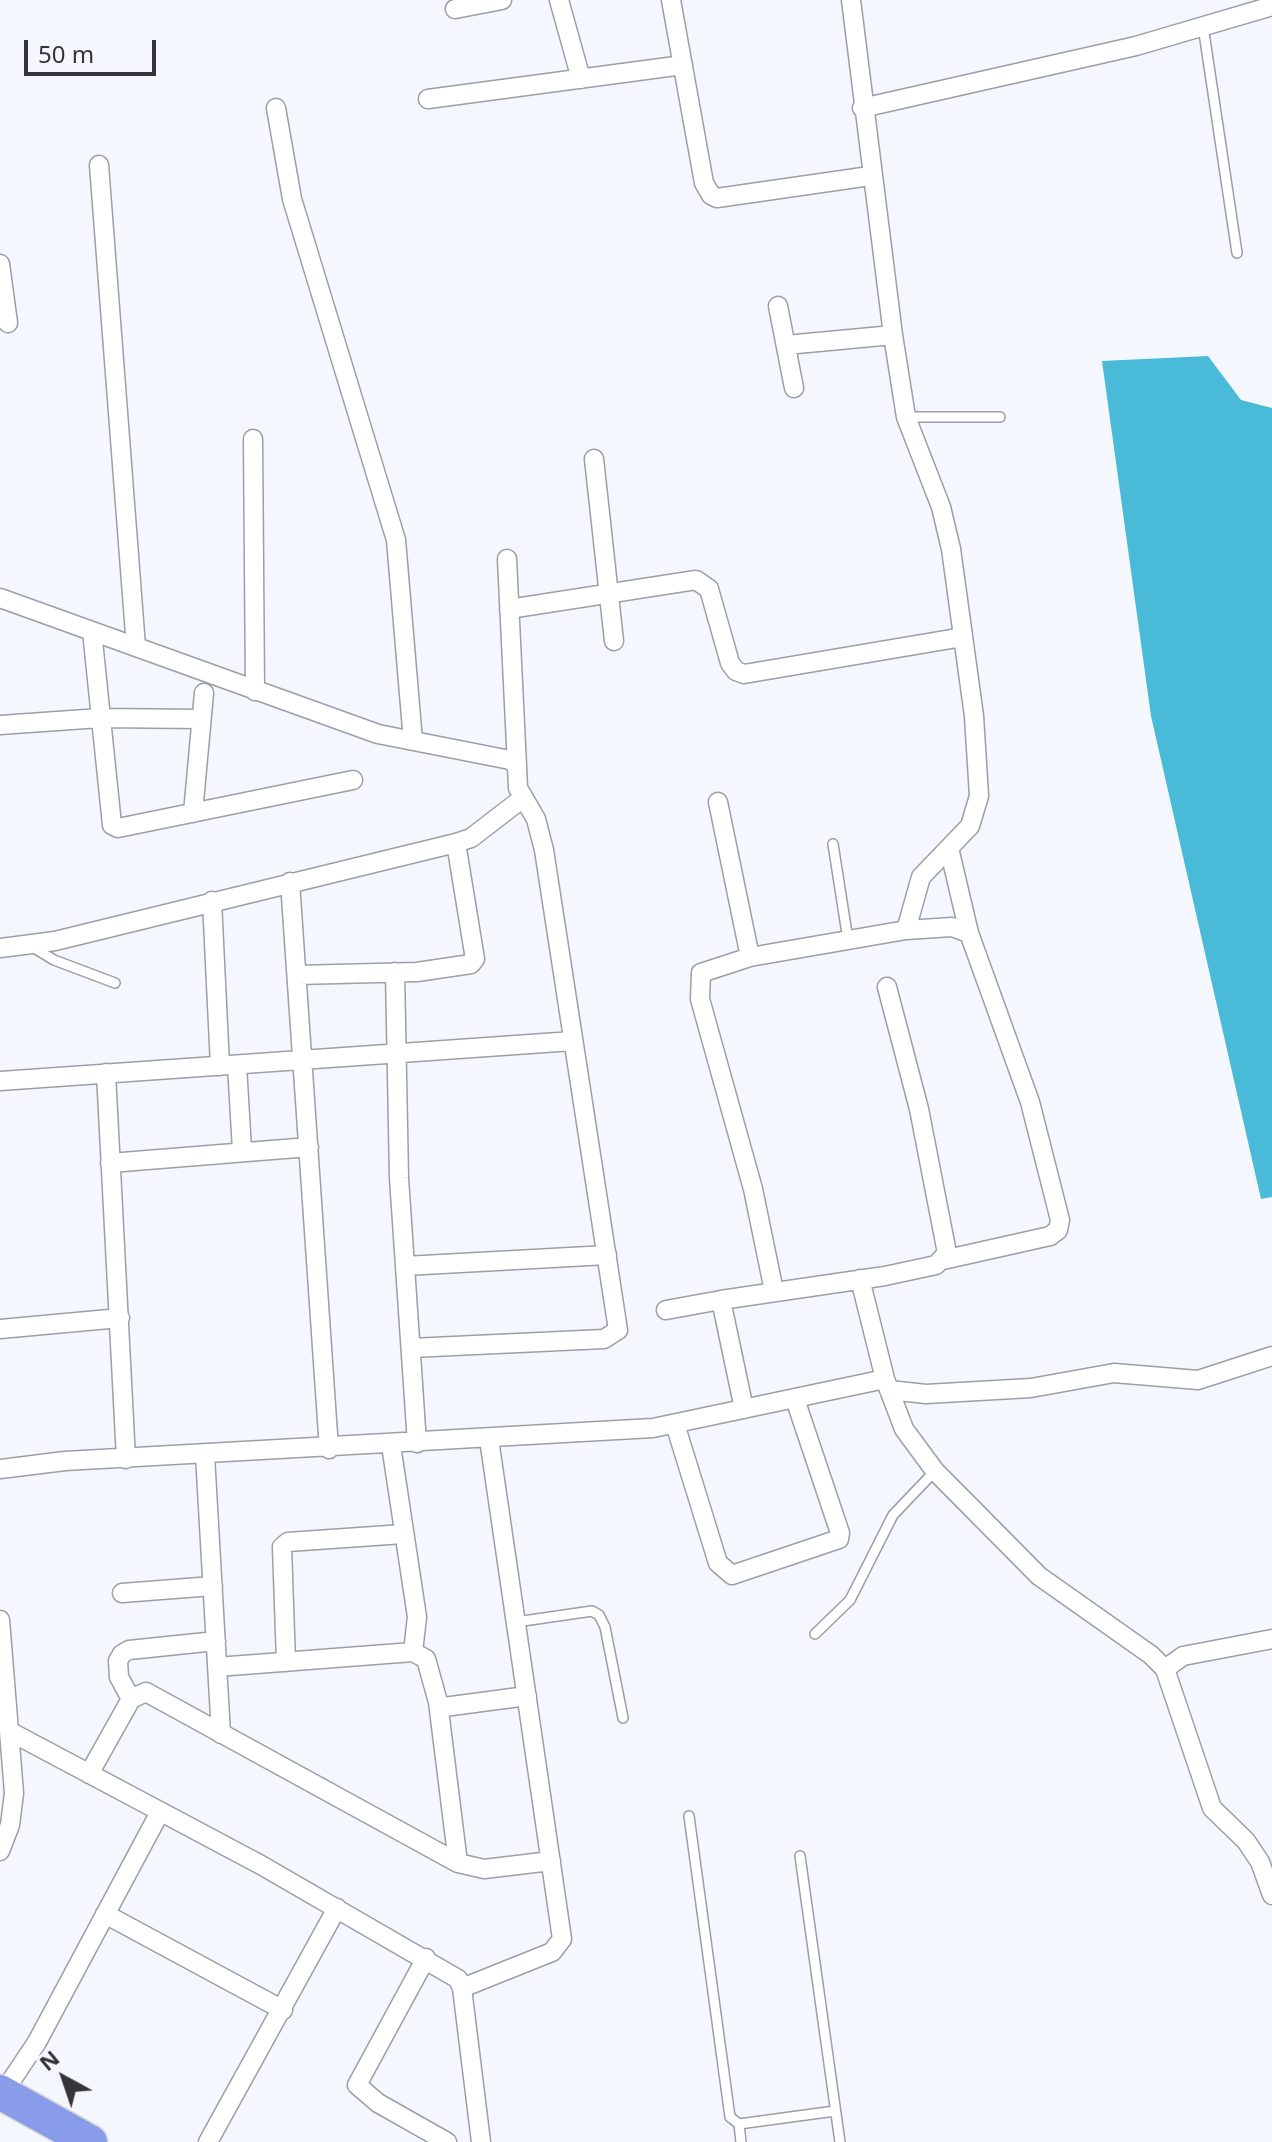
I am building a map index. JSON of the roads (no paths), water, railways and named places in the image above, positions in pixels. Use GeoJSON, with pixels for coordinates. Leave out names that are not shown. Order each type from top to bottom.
{"type":"FeatureCollection","features":[{"type":"Feature","properties":{"kind":"highway"},"geometry":{"type":"LineString","coordinates":[[1,2092],[90,2142]]}},
{"type":"Feature","properties":{"kind":"street"},"geometry":{"type":"LineString","coordinates":[[455,9],[502,0]]}},
{"type":"Feature","properties":{"kind":"street"},"geometry":{"type":"LineString","coordinates":[[559,0],[581,79]]}},
{"type":"Feature","properties":{"kind":"street"},"geometry":{"type":"LineString","coordinates":[[671,0],[704,183],[711,195],[717,198],[870,176]]}},
{"type":"Feature","properties":{"kind":"street"},"geometry":{"type":"LineString","coordinates":[[851,0],[870,176],[906,417],[941,507],[951,549],[974,716],[979,796],[970,826],[921,877],[906,930]]}},
{"type":"Feature","properties":{"kind":"street"},"geometry":{"type":"LineString","coordinates":[[862,108],[1136,46],[1272,6]]}},
{"type":"Feature","properties":{"kind":"street"},"geometry":{"type":"LineString","coordinates":[[428,99],[683,65]]}},
{"type":"Feature","properties":{"kind":"street"},"geometry":{"type":"LineString","coordinates":[[276,108],[292,199],[396,540],[413,741]]}},
{"type":"Feature","properties":{"kind":"street"},"geometry":{"type":"LineString","coordinates":[[99,165],[136,647]]}},
{"type":"Feature","properties":{"kind":"street"},"geometry":{"type":"LineString","coordinates":[[0,264],[8,323]]}},
{"type":"Feature","properties":{"kind":"street"},"geometry":{"type":"LineString","coordinates":[[778,306],[794,388]]}},
{"type":"Feature","properties":{"kind":"street"},"geometry":{"type":"LineString","coordinates":[[786,345],[893,335]]}},
{"type":"Feature","properties":{"kind":"street"},"geometry":{"type":"LineString","coordinates":[[253,439],[255,691]]}},
{"type":"Feature","properties":{"kind":"street"},"geometry":{"type":"LineString","coordinates":[[594,459],[614,641]]}},
{"type":"Feature","properties":{"kind":"street"},"geometry":{"type":"LineString","coordinates":[[0,948],[55,941],[471,838],[519,781],[507,559]]}},
{"type":"Feature","properties":{"kind":"street"},"geometry":{"type":"LineString","coordinates":[[509,609],[696,580],[709,589],[730,663],[736,671],[744,674],[963,637]]}},
{"type":"Feature","properties":{"kind":"street"},"geometry":{"type":"LineString","coordinates":[[0,598],[378,734],[510,760],[536,819],[544,850],[618,1320],[613,1336],[411,1348]]}},
{"type":"Feature","properties":{"kind":"street"},"geometry":{"type":"LineString","coordinates":[[92,631],[112,825],[118,828],[353,780]]}},
{"type":"Feature","properties":{"kind":"street"},"geometry":{"type":"LineString","coordinates":[[193,813],[204,693]]}},
{"type":"Feature","properties":{"kind":"street"},"geometry":{"type":"LineString","coordinates":[[0,725],[100,718],[201,719]]}},
{"type":"Feature","properties":{"kind":"street"},"geometry":{"type":"LineString","coordinates":[[718,802],[750,957]]}},
{"type":"Feature","properties":{"kind":"street"},"geometry":{"type":"LineString","coordinates":[[297,975],[463,966],[475,959],[456,843]]}},
{"type":"Feature","properties":{"kind":"street"},"geometry":{"type":"LineString","coordinates":[[666,1310],[936,1265],[943,1260],[1050,1236],[1058,1230],[1060,1220],[1030,1102],[969,933],[949,848]]}},
{"type":"Feature","properties":{"kind":"street"},"geometry":{"type":"LineString","coordinates":[[290,882],[329,1449]]}},
{"type":"Feature","properties":{"kind":"street"},"geometry":{"type":"LineString","coordinates":[[212,901],[229,1065],[242,1150]]}},
{"type":"Feature","properties":{"kind":"street"},"geometry":{"type":"LineString","coordinates":[[774,1291],[753,1189],[700,999],[698,980],[701,973],[750,957],[906,930],[952,927],[969,933]]}},
{"type":"Feature","properties":{"kind":"street"},"geometry":{"type":"LineString","coordinates":[[395,972],[405,1266],[417,1443]]}},
{"type":"Feature","properties":{"kind":"street"},"geometry":{"type":"LineString","coordinates":[[887,987],[919,1109],[947,1253],[943,1260]]}},
{"type":"Feature","properties":{"kind":"street"},"geometry":{"type":"LineString","coordinates":[[0,1081],[573,1041]]}},
{"type":"Feature","properties":{"kind":"street"},"geometry":{"type":"LineString","coordinates":[[106,1073],[126,1459]]}},
{"type":"Feature","properties":{"kind":"street"},"geometry":{"type":"LineString","coordinates":[[110,1163],[309,1147]]}},
{"type":"Feature","properties":{"kind":"street"},"geometry":{"type":"LineString","coordinates":[[405,1266],[607,1255]]}},
{"type":"Feature","properties":{"kind":"street"},"geometry":{"type":"LineString","coordinates":[[860,1279],[887,1385],[904,1429],[935,1471],[1039,1576],[1151,1655],[1165,1669],[1212,1808],[1246,1841],[1260,1862],[1272,1895]]}},
{"type":"Feature","properties":{"kind":"street"},"geometry":{"type":"LineString","coordinates":[[721,1300],[744,1409]]}},
{"type":"Feature","properties":{"kind":"street"},"geometry":{"type":"LineString","coordinates":[[0,1329],[120,1318]]}},
{"type":"Feature","properties":{"kind":"street"},"geometry":{"type":"LineString","coordinates":[[0,1469],[653,1428],[795,1399],[887,1385],[926,1394],[1031,1388],[1114,1373],[1198,1380],[1272,1356]]}},
{"type":"Feature","properties":{"kind":"street"},"geometry":{"type":"LineString","coordinates":[[675,1424],[718,1563],[732,1575],[839,1539],[840,1533],[795,1399]]}},
{"type":"Feature","properties":{"kind":"street"},"geometry":{"type":"LineString","coordinates":[[462,1988],[559,1947],[562,1939],[489,1439]]}},
{"type":"Feature","properties":{"kind":"street"},"geometry":{"type":"LineString","coordinates":[[391,1445],[417,1617],[413,1652]]}},
{"type":"Feature","properties":{"kind":"street"},"geometry":{"type":"LineString","coordinates":[[205,1455],[221,1734]]}},
{"type":"Feature","properties":{"kind":"street"},"geometry":{"type":"LineString","coordinates":[[286,1662],[282,1547],[288,1542],[403,1534]]}},
{"type":"Feature","properties":{"kind":"street"},"geometry":{"type":"LineString","coordinates":[[122,1593],[213,1586]]}},
{"type":"Feature","properties":{"kind":"street"},"geometry":{"type":"LineString","coordinates":[[0,1620],[14,1793],[10,1825],[0,1851]]}},
{"type":"Feature","properties":{"kind":"street"},"geometry":{"type":"LineString","coordinates":[[1165,1669],[1183,1656],[1272,1639]]}},
{"type":"Feature","properties":{"kind":"street"},"geometry":{"type":"LineString","coordinates":[[131,1699],[119,1677],[118,1661],[122,1654],[129,1650],[216,1641]]}},
{"type":"Feature","properties":{"kind":"street"},"geometry":{"type":"LineString","coordinates":[[217,1667],[413,1652],[426,1659],[438,1702],[458,1863]]}},
{"type":"Feature","properties":{"kind":"street"},"geometry":{"type":"LineString","coordinates":[[89,1774],[131,1699],[146,1692],[458,1863],[484,1869],[551,1861]]}},
{"type":"Feature","properties":{"kind":"street"},"geometry":{"type":"LineString","coordinates":[[438,1702],[451,1708],[527,1696]]}},
{"type":"Feature","properties":{"kind":"street"},"geometry":{"type":"LineString","coordinates":[[9,1731],[446,1969],[462,1988],[481,2142]]}},
{"type":"Feature","properties":{"kind":"street"},"geometry":{"type":"LineString","coordinates":[[1,2092],[37,2042],[160,1812]]}},
{"type":"Feature","properties":{"kind":"street"},"geometry":{"type":"LineString","coordinates":[[208,2142],[337,1908]]}},
{"type":"Feature","properties":{"kind":"street"},"geometry":{"type":"LineString","coordinates":[[105,1914],[283,2010]]}},
{"type":"Feature","properties":{"kind":"street"},"geometry":{"type":"LineString","coordinates":[[426,1958],[357,2085],[378,2103],[447,2142]]}},
{"type":"Feature","properties":{"kind":"lane"},"geometry":{"type":"LineString","coordinates":[[1203,26],[1237,253]]}},
{"type":"Feature","properties":{"kind":"lane"},"geometry":{"type":"LineString","coordinates":[[906,417],[1000,417]]}},
{"type":"Feature","properties":{"kind":"lane"},"geometry":{"type":"LineString","coordinates":[[833,844],[848,940]]}},
{"type":"Feature","properties":{"kind":"lane"},"geometry":{"type":"LineString","coordinates":[[28,944],[45,956],[115,983]]}},
{"type":"Feature","properties":{"kind":"lane"},"geometry":{"type":"LineString","coordinates":[[815,1634],[850,1600],[893,1515],[935,1471]]}},
{"type":"Feature","properties":{"kind":"lane"},"geometry":{"type":"LineString","coordinates":[[516,1622],[592,1611],[599,1615],[605,1627],[623,1718]]}},
{"type":"Feature","properties":{"kind":"lane"},"geometry":{"type":"LineString","coordinates":[[689,1816],[730,2117],[739,2124],[835,2111]]}},
{"type":"Feature","properties":{"kind":"lane"},"geometry":{"type":"LineString","coordinates":[[800,1856],[840,2142]]}},
{"type":"Feature","properties":{"kind":"lane"},"geometry":{"type":"LineString","coordinates":[[739,2124],[741,2142]]}},
{"type":"Feature","properties":{"kind":"water"},"geometry":{"type":"Polygon","coordinates":[[[1208,356],[1241,400],[1272,408],[1272,1197],[1261,1199],[1151,716],[1102,361],[1208,356]]]}}]}
